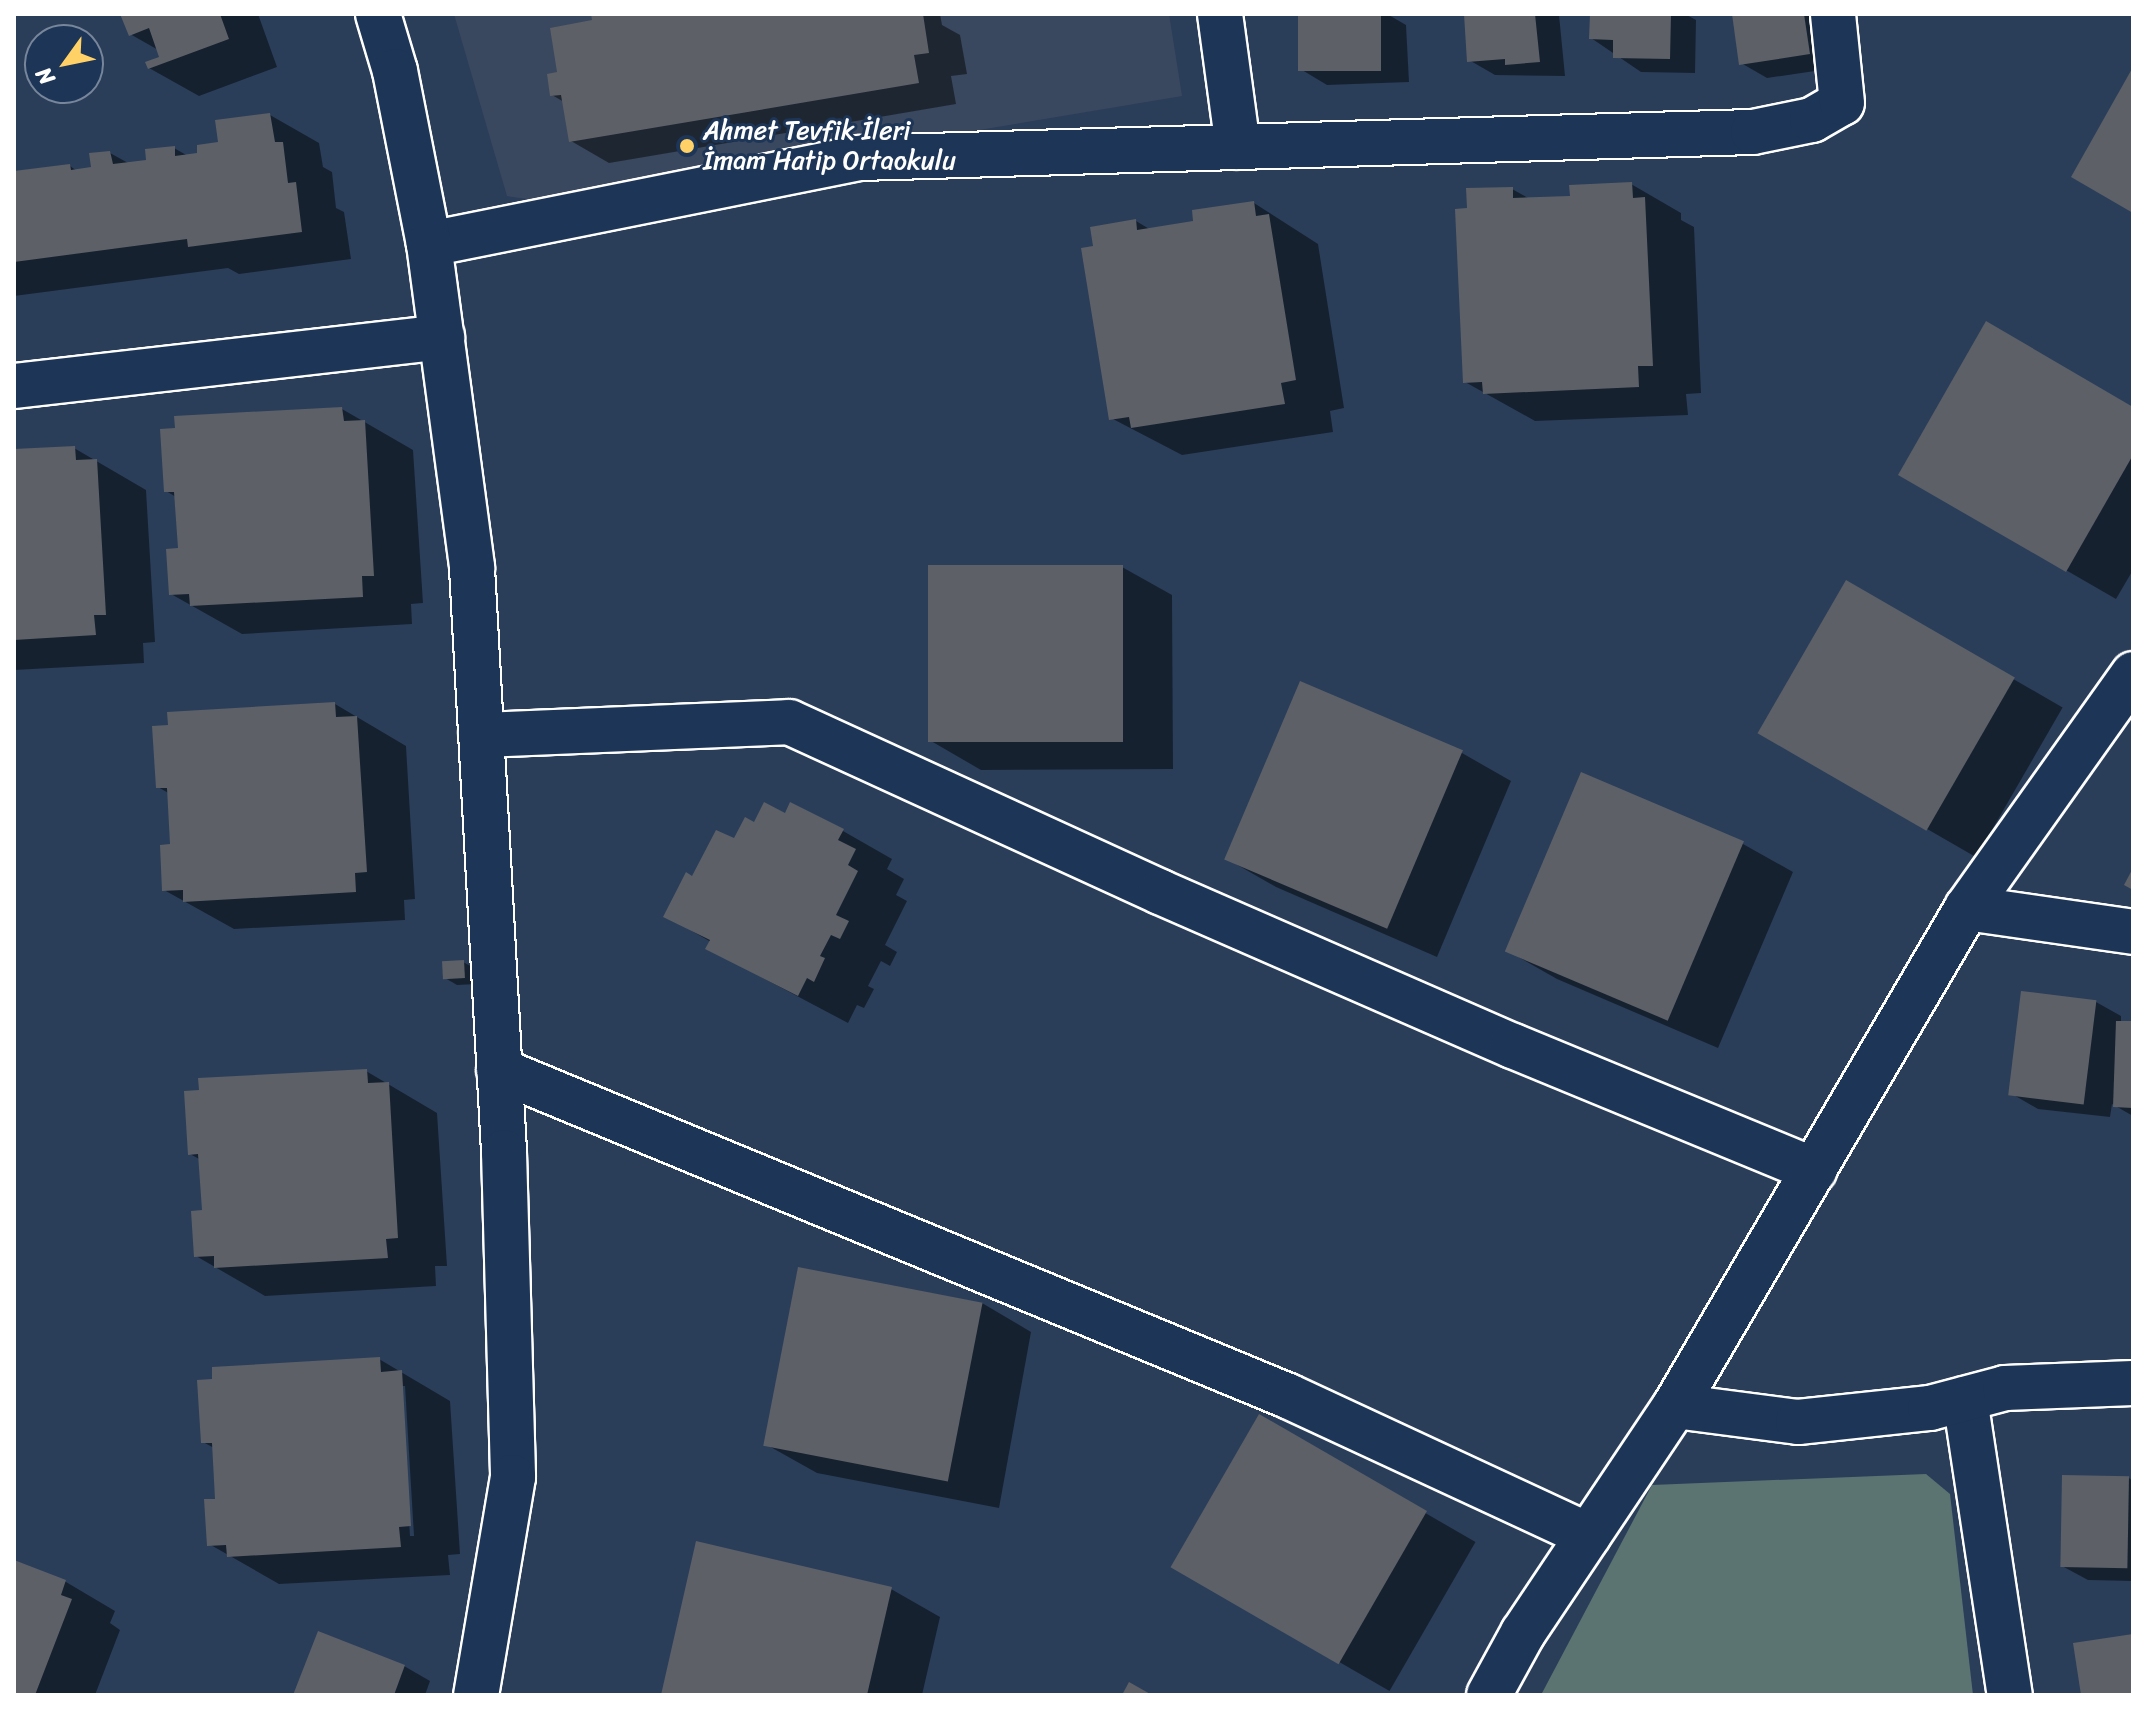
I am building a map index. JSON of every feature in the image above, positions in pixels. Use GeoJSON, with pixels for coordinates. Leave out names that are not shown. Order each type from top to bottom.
{"type":"FeatureCollection","features":[{"type":"Feature","properties":{"kind":"street"},"geometry":{"type":"LineString","coordinates":[[378,14],[395,71],[429,244],[472,568],[499,1070],[513,1477],[476,1695]]}},
{"type":"Feature","properties":{"kind":"street"},"geometry":{"type":"LineString","coordinates":[[1220,14],[1238,147]]}},
{"type":"Feature","properties":{"kind":"street"},"geometry":{"type":"LineString","coordinates":[[429,244],[860,158],[1753,132],[1812,120],[1842,103],[1833,14]]}},
{"type":"Feature","properties":{"kind":"street"},"geometry":{"type":"LineString","coordinates":[[14,386],[442,337]]}},
{"type":"Feature","properties":{"kind":"street"},"geometry":{"type":"LineString","coordinates":[[1489,1695],[1523,1633],[1675,1406],[1967,908],[2133,674]]}},
{"type":"Feature","properties":{"kind":"street"},"geometry":{"type":"LineString","coordinates":[[481,735],[789,722],[1146,886],[1471,1028],[1814,1170]]}},
{"type":"Feature","properties":{"kind":"street"},"geometry":{"type":"LineString","coordinates":[[1967,908],[2133,932]]}},
{"type":"Feature","properties":{"kind":"street"},"geometry":{"type":"LineString","coordinates":[[499,1070],[1274,1390],[1588,1535]]}},
{"type":"Feature","properties":{"kind":"street"},"geometry":{"type":"LineString","coordinates":[[1675,1406],[1798,1422],[1930,1408],[2005,1388],[2133,1383]]}},
{"type":"Feature","properties":{"kind":"street"},"geometry":{"type":"LineString","coordinates":[[1965,1399],[2010,1695]]}},
{"type":"Feature","properties":{"kind":"shaded area","name":"Ahmet Tevfik İleri İmam Hatip Ortaokulu"},"geometry":{"type":"Polygon","coordinates":[[[454,14],[1169,14],[1182,96],[549,202],[507,196],[454,14]]]}},
{"type":"Feature","properties":{"kind":"green space"},"geometry":{"type":"Polygon","coordinates":[[[1926,1474],[1950,1494],[1973,1695],[1541,1695],[1652,1485],[1926,1474]]]}},
{"type":"Feature","properties":{"kind":"building"},"geometry":{"type":"Polygon","coordinates":[[[120,14],[220,14],[229,39],[148,69],[145,62],[159,57],[149,28],[129,36],[120,14]]]}},
{"type":"Feature","properties":{"kind":"building"},"geometry":{"type":"Polygon","coordinates":[[[591,14],[923,14],[929,53],[914,55],[919,83],[569,142],[561,95],[550,96],[547,74],[557,72],[550,28],[592,20],[591,14]]]}},
{"type":"Feature","properties":{"kind":"building"},"geometry":{"type":"Polygon","coordinates":[[[1298,14],[1381,14],[1381,71],[1298,71],[1298,14]]]}},
{"type":"Feature","properties":{"kind":"building"},"geometry":{"type":"Polygon","coordinates":[[[1464,14],[1535,14],[1540,62],[1505,65],[1505,59],[1467,62],[1464,14]]]}},
{"type":"Feature","properties":{"kind":"building"},"geometry":{"type":"Polygon","coordinates":[[[1590,14],[1671,14],[1670,59],[1613,58],[1613,40],[1589,39],[1590,14]]]}},
{"type":"Feature","properties":{"kind":"building"},"geometry":{"type":"Polygon","coordinates":[[[1732,14],[1804,14],[1810,54],[1739,65],[1732,14]]]}},
{"type":"Feature","properties":{"kind":"building"},"geometry":{"type":"Polygon","coordinates":[[[2133,67],[2133,213],[2071,177],[2133,67]]]}},
{"type":"Feature","properties":{"kind":"building"},"geometry":{"type":"Polygon","coordinates":[[[270,113],[275,142],[283,142],[288,183],[296,182],[302,232],[188,247],[187,239],[14,262],[14,171],[70,164],[71,170],[91,167],[89,153],[110,151],[113,164],[146,160],[145,149],[175,146],[175,156],[197,153],[197,145],[218,142],[215,120],[270,113]]]}},
{"type":"Feature","properties":{"kind":"building"},"geometry":{"type":"Polygon","coordinates":[[[1632,182],[1633,198],[1645,197],[1653,366],[1638,366],[1639,387],[1483,394],[1482,382],[1463,383],[1455,209],[1467,208],[1466,188],[1513,187],[1513,198],[1570,196],[1569,185],[1632,182]]]}},
{"type":"Feature","properties":{"kind":"building"},"geometry":{"type":"Polygon","coordinates":[[[1254,201],[1256,216],[1269,214],[1296,380],[1281,383],[1285,404],[1131,428],[1129,417],[1109,420],[1081,248],[1093,246],[1090,227],[1136,219],[1137,230],[1193,221],[1192,210],[1254,201]]]}},
{"type":"Feature","properties":{"kind":"building"},"geometry":{"type":"Polygon","coordinates":[[[1986,321],[2133,407],[2133,455],[2066,572],[1898,475],[1986,321]]]}},
{"type":"Feature","properties":{"kind":"building"},"geometry":{"type":"Polygon","coordinates":[[[342,407],[344,421],[365,420],[374,576],[362,576],[363,597],[190,606],[189,594],[169,595],[166,549],[178,548],[174,492],[164,492],[160,429],[175,428],[174,416],[342,407]]]}},
{"type":"Feature","properties":{"kind":"building"},"geometry":{"type":"Polygon","coordinates":[[[75,446],[76,460],[97,459],[106,615],[94,615],[96,635],[14,640],[14,449],[75,446]]]}},
{"type":"Feature","properties":{"kind":"building"},"geometry":{"type":"Polygon","coordinates":[[[928,565],[1123,565],[1123,742],[928,742],[928,565]]]}},
{"type":"Feature","properties":{"kind":"building"},"geometry":{"type":"Polygon","coordinates":[[[1846,580],[2015,678],[1926,831],[1758,733],[1846,580]]]}},
{"type":"Feature","properties":{"kind":"building"},"geometry":{"type":"Polygon","coordinates":[[[1300,681],[1463,750],[1387,929],[1224,860],[1300,681]]]}},
{"type":"Feature","properties":{"kind":"building"},"geometry":{"type":"Polygon","coordinates":[[[335,702],[336,717],[357,716],[367,872],[355,873],[356,892],[183,902],[183,890],[162,891],[160,845],[170,844],[167,788],[156,788],[152,726],[168,725],[167,712],[335,702]]]}},
{"type":"Feature","properties":{"kind":"building"},"geometry":{"type":"Polygon","coordinates":[[[1581,772],[1744,841],[1668,1021],[1505,951],[1581,772]]]}},
{"type":"Feature","properties":{"kind":"building"},"geometry":{"type":"Polygon","coordinates":[[[764,802],[785,813],[790,802],[844,829],[838,840],[856,849],[848,865],[858,871],[836,915],[849,921],[840,939],[831,935],[820,956],[825,958],[814,982],[807,978],[798,996],[705,949],[710,940],[663,917],[686,872],[692,876],[716,830],[734,838],[745,817],[754,822],[764,802]]]}},
{"type":"Feature","properties":{"kind":"building"},"geometry":{"type":"Polygon","coordinates":[[[2133,868],[2133,890],[2124,885],[2133,868]]]}},
{"type":"Feature","properties":{"kind":"building"},"geometry":{"type":"Polygon","coordinates":[[[464,960],[465,978],[443,979],[442,961],[464,960]]]}},
{"type":"Feature","properties":{"kind":"building"},"geometry":{"type":"Polygon","coordinates":[[[2021,991],[2096,1000],[2084,1104],[2008,1095],[2021,991]]]}},
{"type":"Feature","properties":{"kind":"building"},"geometry":{"type":"Polygon","coordinates":[[[2116,1021],[2133,1021],[2133,1108],[2113,1107],[2116,1021]]]}},
{"type":"Feature","properties":{"kind":"building"},"geometry":{"type":"Polygon","coordinates":[[[367,1069],[368,1083],[389,1082],[398,1238],[386,1239],[388,1258],[214,1268],[214,1256],[194,1257],[191,1211],[202,1210],[198,1154],[188,1155],[184,1091],[199,1090],[198,1078],[367,1069]]]}},
{"type":"Feature","properties":{"kind":"building"},"geometry":{"type":"Polygon","coordinates":[[[798,1267],[983,1303],[948,1482],[763,1446],[798,1267]]]}},
{"type":"Feature","properties":{"kind":"building"},"geometry":{"type":"Polygon","coordinates":[[[380,1357],[381,1372],[402,1370],[411,1526],[399,1527],[401,1547],[227,1557],[226,1545],[207,1546],[204,1499],[215,1499],[212,1443],[201,1443],[197,1380],[212,1379],[212,1367],[380,1357]]]}},
{"type":"Feature","properties":{"kind":"building"},"geometry":{"type":"Polygon","coordinates":[[[1259,1414],[1427,1511],[1339,1664],[1170,1567],[1259,1414]]]}},
{"type":"Feature","properties":{"kind":"building"},"geometry":{"type":"Polygon","coordinates":[[[2062,1475],[2129,1476],[2127,1568],[2060,1567],[2062,1475]]]}},
{"type":"Feature","properties":{"kind":"building"},"geometry":{"type":"Polygon","coordinates":[[[696,1541],[892,1587],[867,1695],[661,1695],[696,1541]]]}},
{"type":"Feature","properties":{"kind":"building"},"geometry":{"type":"Polygon","coordinates":[[[14,1560],[66,1580],[61,1595],[72,1599],[35,1695],[14,1695],[14,1560]]]}},
{"type":"Feature","properties":{"kind":"building"},"geometry":{"type":"Polygon","coordinates":[[[318,1631],[405,1665],[394,1695],[293,1695],[318,1631]]]}},
{"type":"Feature","properties":{"kind":"building"},"geometry":{"type":"Polygon","coordinates":[[[2133,1634],[2133,1695],[2081,1695],[2073,1643],[2133,1634]]]}},
{"type":"Feature","properties":{"kind":"building"},"geometry":{"type":"Polygon","coordinates":[[[1129,1682],[1152,1695],[1122,1695],[1129,1682]]]}},
{"type":"Feature","properties":{"kind":"place","name":"Ahmet Tevfik İleri İmam Hatip Ortaokulu"},"geometry":{"type":"Point","coordinates":[687,146]}}]}
